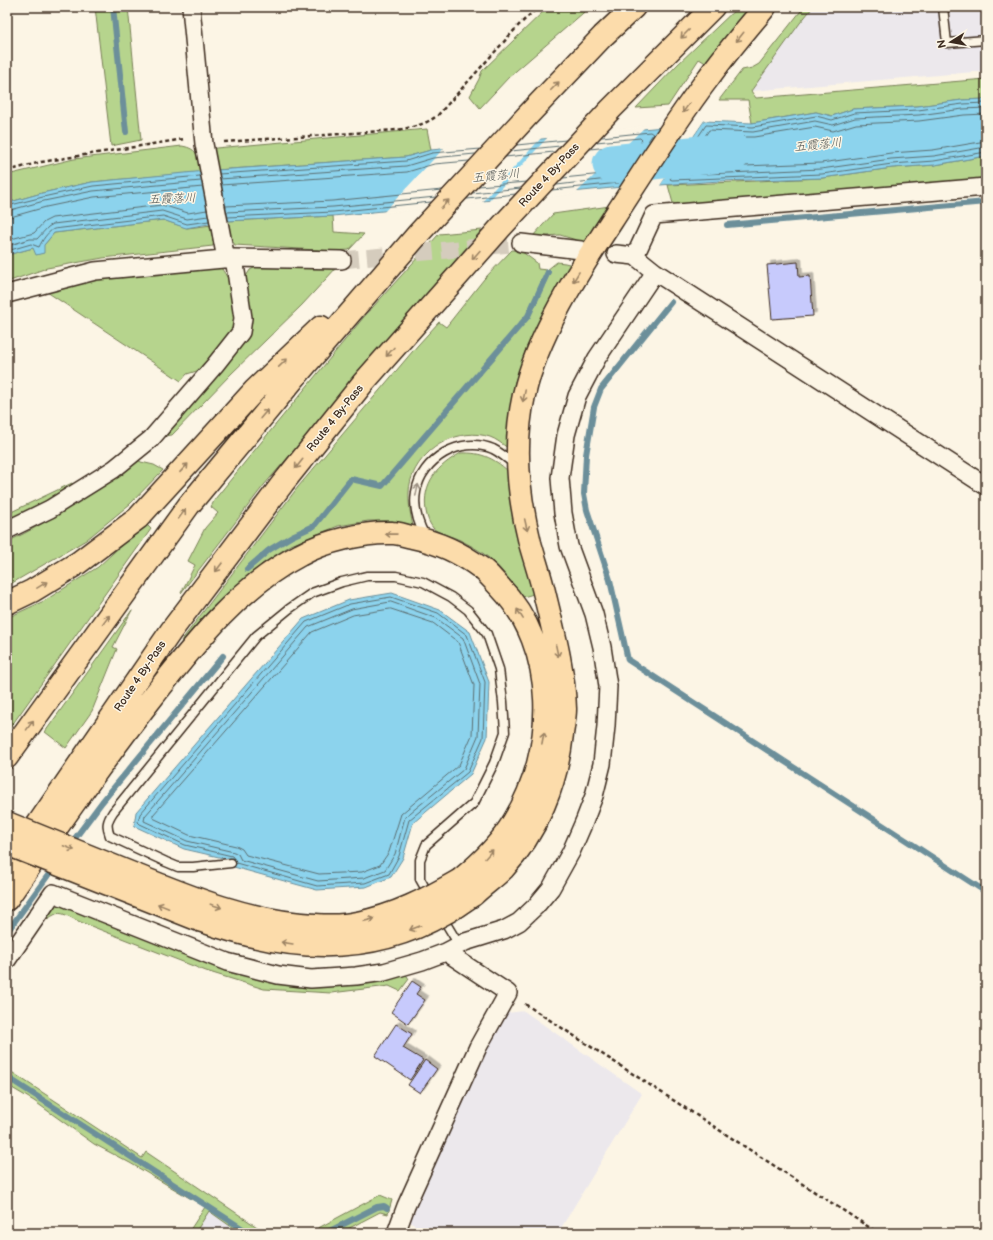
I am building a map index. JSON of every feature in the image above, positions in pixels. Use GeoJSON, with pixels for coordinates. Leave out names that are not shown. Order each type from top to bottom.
{"type":"FeatureCollection","features":[{"type":"Feature","properties":{"kind":"highway"},"geometry":{"type":"LineString","coordinates":[[7,757],[189,505],[296,376],[419,233],[528,114],[603,36],[634,7]]}},
{"type":"Feature","properties":{"kind":"highway","name":"Route 4 By-Pass"},"geometry":{"type":"LineString","coordinates":[[7,869],[171,631],[283,483],[364,383],[502,226],[611,109],[713,7]]}},
{"type":"Feature","properties":{"kind":"highway"},"geometry":{"type":"LineString","coordinates":[[7,823],[198,900],[266,920],[298,924],[330,926],[357,924],[392,914],[425,900],[466,887],[502,869],[524,842],[542,810],[554,779],[561,745],[565,711],[562,672],[545,595],[522,510],[518,467],[519,430],[524,394],[535,358],[553,319],[575,279],[652,158],[709,76],[765,7]]}},
{"type":"Feature","properties":{"kind":"highway"},"geometry":{"type":"LineString","coordinates":[[7,603],[32,591],[78,563],[138,518],[256,390],[419,233]]}},
{"type":"Feature","properties":{"kind":"highway"},"geometry":{"type":"LineString","coordinates":[[7,844],[202,921],[229,931],[292,944],[328,946],[355,944],[386,938],[417,927],[445,913],[466,887],[481,863],[496,846],[514,821],[526,797],[538,765],[544,731],[546,703],[544,676],[539,653],[526,623],[509,596],[482,568],[453,550],[428,540],[393,533],[366,535],[332,541],[301,554],[273,571],[243,595],[208,628],[88,782],[7,899]]}},
{"type":"Feature","properties":{"kind":"street"},"geometry":{"type":"LineString","coordinates":[[7,530],[50,509],[114,469],[151,439],[215,365],[241,332],[243,318],[230,259],[222,237],[206,150],[191,7]]}},
{"type":"Feature","properties":{"kind":"street"},"geometry":{"type":"LineString","coordinates":[[635,256],[654,215],[986,187]]}},
{"type":"Feature","properties":{"kind":"street"},"geometry":{"type":"LineString","coordinates":[[521,243],[581,250]]}},
{"type":"Feature","properties":{"kind":"street"},"geometry":{"type":"LineString","coordinates":[[616,254],[635,256],[655,272],[986,486]]}},
{"type":"Feature","properties":{"kind":"street"},"geometry":{"type":"LineString","coordinates":[[7,294],[95,271],[230,259],[342,260]]}},
{"type":"Feature","properties":{"kind":"street"},"geometry":{"type":"LineString","coordinates":[[7,960],[53,894],[227,962],[278,975],[311,979],[356,976],[384,972],[422,961],[453,949],[465,942],[504,930],[519,922],[536,906],[551,888],[571,852],[584,822],[594,796],[602,764],[606,726],[608,686],[602,647],[594,614],[569,546],[563,513],[560,478],[566,435],[577,396],[597,358],[655,272]]}},
{"type":"Feature","properties":{"kind":"street"},"geometry":{"type":"LineString","coordinates":[[396,1233],[406,1206],[478,1047],[508,993],[453,949]]}},
{"type":"Feature","properties":{"kind":"lane"},"geometry":{"type":"LineString","coordinates":[[943,7],[947,43],[986,40]]}},
{"type":"Feature","properties":{"kind":"lane"},"geometry":{"type":"LineString","coordinates":[[428,540],[420,526],[415,510],[416,492],[420,478],[429,465],[442,453],[455,447],[469,445],[482,446],[493,449],[518,467]]}},
{"type":"Feature","properties":{"kind":"lane"},"geometry":{"type":"LineString","coordinates":[[231,863],[178,867],[110,836],[107,827],[108,819],[256,636],[289,609],[312,593],[342,582],[367,576],[396,576],[423,582],[451,597],[468,610],[487,634],[499,669],[503,702],[505,732],[494,763],[474,803],[426,845],[420,860],[420,879],[453,949]]}},
{"type":"Feature","properties":{"kind":"path"},"geometry":{"type":"LineString","coordinates":[[7,171],[41,162],[183,139],[206,150],[397,130],[430,122],[538,7]]}},
{"type":"Feature","properties":{"kind":"path"},"geometry":{"type":"LineString","coordinates":[[508,993],[878,1233]]}},
{"type":"Feature","properties":{"kind":"shaded area"},"geometry":{"type":"Polygon","coordinates":[[[813,7],[986,7],[986,71],[751,91],[813,7]]]}},
{"type":"Feature","properties":{"kind":"shaded area"},"geometry":{"type":"Polygon","coordinates":[[[524,1011],[642,1094],[558,1233],[424,1233],[406,1218],[498,1023],[507,1013],[524,1011]]]}},
{"type":"Feature","properties":{"kind":"shaded area"},"geometry":{"type":"Polygon","coordinates":[[[209,1211],[240,1233],[195,1233],[209,1211]]]}},
{"type":"Feature","properties":{"kind":"green space"},"geometry":{"type":"Polygon","coordinates":[[[95,7],[128,7],[141,140],[111,146],[95,7]]]}},
{"type":"Feature","properties":{"kind":"green space"},"geometry":{"type":"Polygon","coordinates":[[[548,7],[590,7],[509,77],[480,108],[470,96],[482,71],[548,7]]]}},
{"type":"Feature","properties":{"kind":"green space"},"geometry":{"type":"Polygon","coordinates":[[[738,7],[755,7],[709,65],[699,59],[668,106],[636,108],[677,65],[738,7]]]}},
{"type":"Feature","properties":{"kind":"green space"},"geometry":{"type":"Polygon","coordinates":[[[804,7],[813,7],[751,91],[756,98],[986,79],[986,99],[962,100],[918,106],[853,109],[832,116],[816,112],[752,123],[748,100],[719,100],[742,70],[752,68],[759,64],[804,7]]]}},
{"type":"Feature","properties":{"kind":"green space"},"geometry":{"type":"Polygon","coordinates":[[[427,129],[431,150],[406,157],[216,170],[213,149],[216,148],[427,129]]]}},
{"type":"Feature","properties":{"kind":"green space"},"geometry":{"type":"Polygon","coordinates":[[[182,146],[192,149],[197,154],[201,172],[92,182],[42,193],[7,203],[7,175],[74,159],[182,146]]]}},
{"type":"Feature","properties":{"kind":"green space"},"geometry":{"type":"Polygon","coordinates":[[[986,156],[986,183],[674,207],[668,185],[822,178],[892,168],[935,165],[986,156]]]}},
{"type":"Feature","properties":{"kind":"green space"},"geometry":{"type":"Polygon","coordinates":[[[610,206],[586,243],[560,235],[532,237],[553,214],[610,206]]]}},
{"type":"Feature","properties":{"kind":"green space"},"geometry":{"type":"Polygon","coordinates":[[[333,216],[334,232],[364,234],[349,250],[333,251],[235,245],[229,236],[226,221],[333,216]]]}},
{"type":"Feature","properties":{"kind":"green space"},"geometry":{"type":"Polygon","coordinates":[[[163,220],[187,228],[212,225],[214,239],[213,246],[103,258],[47,268],[7,282],[7,255],[44,245],[54,233],[163,220]]]}},
{"type":"Feature","properties":{"kind":"green space"},"geometry":{"type":"Polygon","coordinates":[[[482,230],[391,334],[333,406],[264,485],[181,593],[195,565],[188,561],[205,528],[218,513],[211,507],[215,499],[363,318],[439,234],[482,230]]]}},
{"type":"Feature","properties":{"kind":"green space"},"geometry":{"type":"Polygon","coordinates":[[[512,250],[521,251],[537,263],[538,269],[547,270],[557,262],[573,265],[527,346],[514,385],[508,448],[497,440],[479,435],[467,435],[445,441],[426,455],[413,474],[409,486],[409,506],[413,526],[392,521],[368,521],[338,526],[291,545],[262,564],[185,643],[181,641],[298,487],[418,345],[439,322],[446,327],[484,279],[512,250]]]}},
{"type":"Feature","properties":{"kind":"green space"},"geometry":{"type":"Polygon","coordinates":[[[215,264],[222,269],[229,280],[237,315],[232,333],[200,370],[187,374],[181,381],[44,290],[107,277],[215,264]]]}},
{"type":"Feature","properties":{"kind":"green space"},"geometry":{"type":"Polygon","coordinates":[[[260,265],[337,267],[302,305],[231,374],[172,435],[163,436],[242,344],[245,278],[250,270],[260,265]]]}},
{"type":"Feature","properties":{"kind":"green space"},"geometry":{"type":"Polygon","coordinates":[[[461,453],[482,455],[494,460],[511,474],[537,593],[523,597],[510,580],[484,554],[460,540],[438,532],[430,524],[426,513],[425,501],[429,484],[438,470],[452,458],[461,453]]]}},
{"type":"Feature","properties":{"kind":"green space"},"geometry":{"type":"Polygon","coordinates":[[[138,460],[154,465],[163,470],[130,504],[86,540],[7,586],[7,542],[58,514],[138,460]]]}},
{"type":"Feature","properties":{"kind":"green space"},"geometry":{"type":"Polygon","coordinates":[[[72,483],[74,487],[7,525],[7,514],[72,483]]]}},
{"type":"Feature","properties":{"kind":"green space"},"geometry":{"type":"Polygon","coordinates":[[[144,522],[151,529],[7,732],[7,618],[44,601],[98,567],[144,522]]]}},
{"type":"Feature","properties":{"kind":"green space"},"geometry":{"type":"Polygon","coordinates":[[[132,610],[113,647],[117,649],[92,711],[66,748],[45,732],[132,610]]]}},
{"type":"Feature","properties":{"kind":"green space"},"geometry":{"type":"Polygon","coordinates":[[[55,905],[61,905],[260,978],[405,973],[409,979],[400,991],[389,986],[331,993],[264,989],[206,971],[60,913],[43,921],[7,975],[7,970],[48,910],[55,905]]]}},
{"type":"Feature","properties":{"kind":"green space"},"geometry":{"type":"Polygon","coordinates":[[[7,1069],[142,1158],[146,1152],[266,1233],[240,1233],[209,1211],[195,1233],[188,1233],[205,1207],[130,1163],[94,1144],[34,1101],[7,1085],[7,1069]]]}},
{"type":"Feature","properties":{"kind":"green space"},"geometry":{"type":"Polygon","coordinates":[[[380,1195],[392,1200],[388,1214],[380,1212],[340,1233],[309,1233],[380,1195]]]}},
{"type":"Feature","properties":{"kind":"water"},"geometry":{"type":"Polygon","coordinates":[[[986,99],[986,156],[935,165],[892,168],[822,178],[720,181],[660,185],[704,121],[752,123],[816,112],[832,116],[853,109],[918,106],[962,100],[986,99]]]}},
{"type":"Feature","properties":{"kind":"water"},"geometry":{"type":"Polygon","coordinates":[[[663,127],[622,187],[333,216],[226,221],[186,228],[163,220],[54,233],[44,245],[44,253],[36,255],[33,248],[7,255],[7,203],[42,193],[92,182],[216,170],[406,157],[431,150],[663,127]]]}},
{"type":"Feature","properties":{"kind":"water"},"geometry":{"type":"Polygon","coordinates":[[[392,593],[440,610],[470,632],[489,682],[487,738],[471,774],[413,823],[403,858],[391,877],[366,887],[317,890],[230,866],[232,860],[184,849],[134,826],[136,812],[303,619],[349,600],[392,593]]]}},
{"type":"Feature","properties":{"kind":"pier"},"geometry":{"type":"Polygon","coordinates":[[[705,119],[659,187],[658,184],[685,144],[702,120],[705,119]]]}},
{"type":"Feature","properties":{"kind":"pier"},"geometry":{"type":"Polygon","coordinates":[[[646,126],[575,194],[487,203],[549,136],[646,126]]]}},
{"type":"Feature","properties":{"kind":"pier"},"geometry":{"type":"Polygon","coordinates":[[[543,136],[481,203],[383,213],[446,146],[543,136]]]}},
{"type":"Feature","properties":{"kind":"building"},"geometry":{"type":"Polygon","coordinates":[[[798,262],[799,277],[810,276],[813,316],[772,319],[767,265],[798,262]]]}},
{"type":"Feature","properties":{"kind":"building"},"geometry":{"type":"Polygon","coordinates":[[[412,981],[421,987],[416,994],[425,1000],[408,1024],[391,1012],[412,981]]]}},
{"type":"Feature","properties":{"kind":"building"},"geometry":{"type":"Polygon","coordinates":[[[396,1024],[412,1034],[403,1048],[423,1060],[410,1080],[375,1056],[396,1024]]]}},
{"type":"Feature","properties":{"kind":"building"},"geometry":{"type":"Polygon","coordinates":[[[425,1060],[437,1069],[420,1093],[408,1085],[425,1060]]]}},
{"type":"Feature","properties":{"kind":"waterway"},"geometry":{"type":"LineString","coordinates":[[113,7],[126,132]]}},
{"type":"Feature","properties":{"kind":"waterway","name":"五霞落川"},"geometry":{"type":"LineString","coordinates":[[612,164],[732,152]]}},
{"type":"Feature","properties":{"kind":"waterway"},"geometry":{"type":"LineString","coordinates":[[727,225],[986,202]]}},
{"type":"Feature","properties":{"kind":"waterway"},"geometry":{"type":"LineString","coordinates":[[247,569],[269,550],[292,536],[314,526],[351,479],[382,486],[528,316],[548,272]]}},
{"type":"Feature","properties":{"kind":"waterway"},"geometry":{"type":"LineString","coordinates":[[671,302],[601,389],[594,407],[586,455],[584,494],[587,510],[610,580],[628,660],[986,892]]}},
{"type":"Feature","properties":{"kind":"waterway"},"geometry":{"type":"LineString","coordinates":[[70,845],[102,802],[223,656]]}},
{"type":"Feature","properties":{"kind":"waterway"},"geometry":{"type":"LineString","coordinates":[[7,932],[54,867]]}},
{"type":"Feature","properties":{"kind":"waterway"},"geometry":{"type":"LineString","coordinates":[[7,1077],[249,1233]]}},
{"type":"Feature","properties":{"kind":"waterway"},"geometry":{"type":"LineString","coordinates":[[326,1233],[377,1207],[384,1206],[387,1208]]}},
{"type":"Feature","properties":{"kind":"tunnel"},"geometry":{"type":"LineString","coordinates":[[342,260],[521,243]]}}]}
